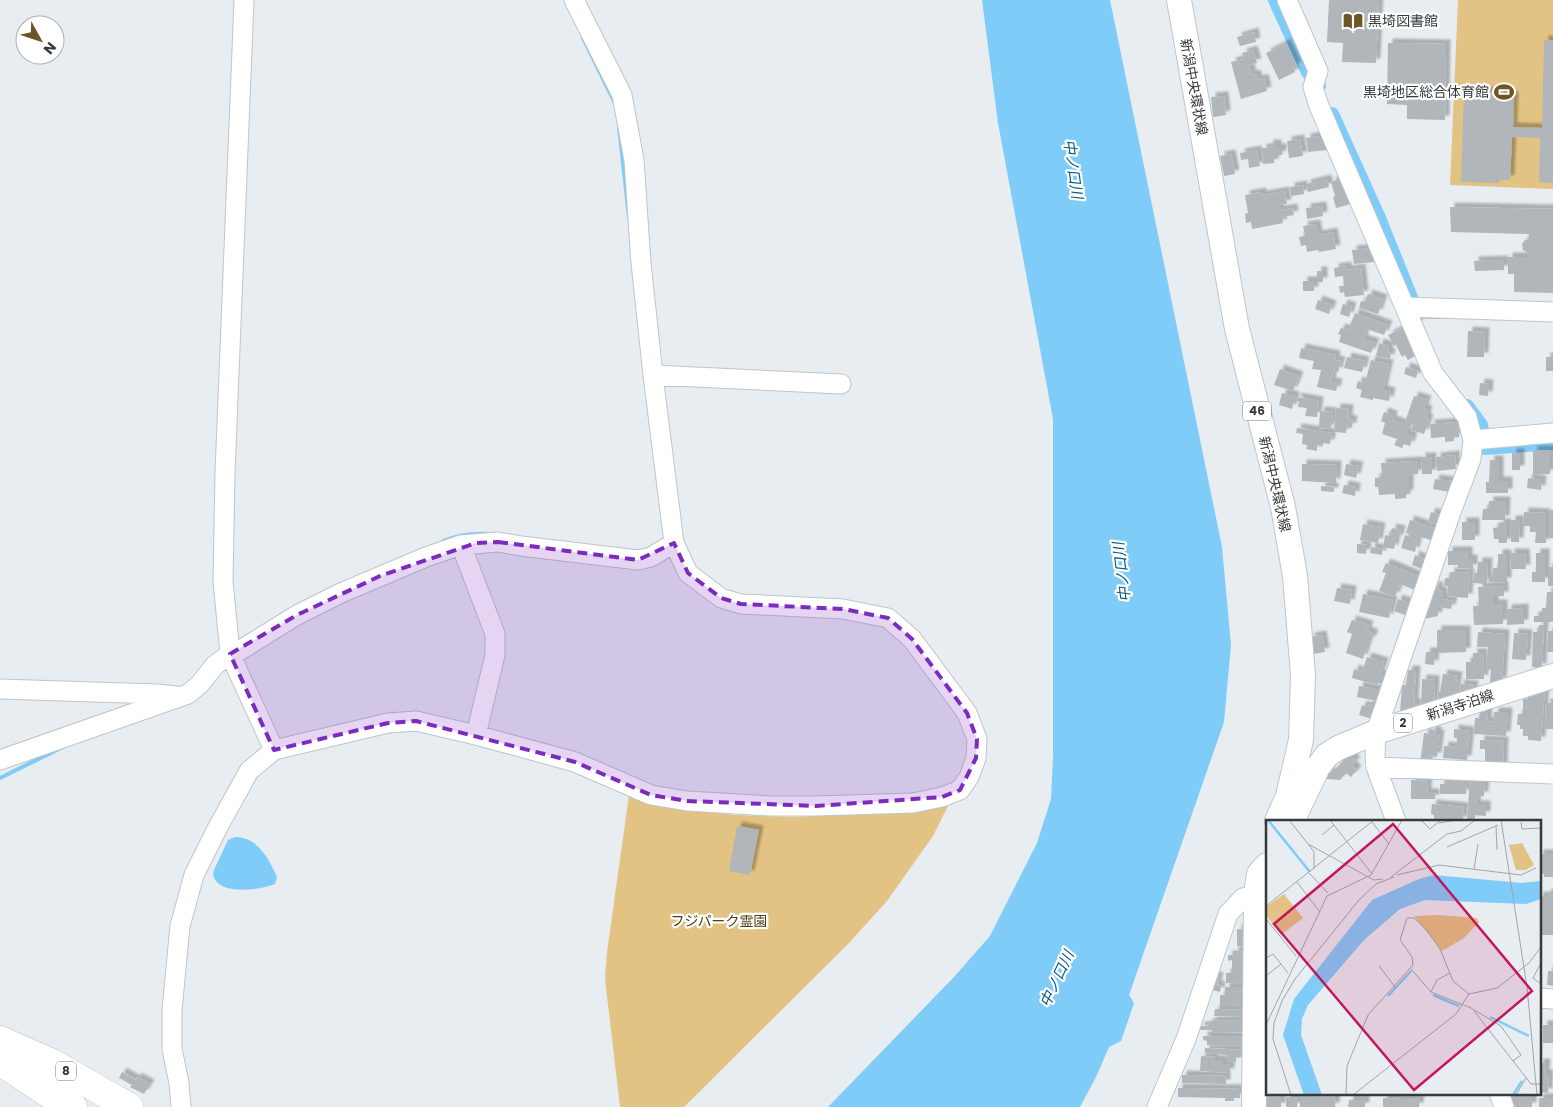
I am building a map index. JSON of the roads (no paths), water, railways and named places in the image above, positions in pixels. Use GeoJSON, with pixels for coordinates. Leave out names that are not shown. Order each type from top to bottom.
{"type":"FeatureCollection","features":[{"type":"Feature","properties":{"kind":"highway","name":"8"},"geometry":{"type":"LineString","coordinates":[[0,1040],[52,1063],[129,1107]]}},
{"type":"Feature","properties":{"kind":"highway","name":"8"},"geometry":{"type":"LineString","coordinates":[[0,1061],[46,1092],[73,1107]]}},
{"type":"Feature","properties":{"kind":"main road","name":"新潟中央環状線"},"geometry":{"type":"LineString","coordinates":[[1179,0],[1236,329],[1283,507],[1295,576],[1302,675],[1302,740],[1288,796],[1277,820]]}},
{"type":"Feature","properties":{"kind":"main road","name":"新潟寺泊線"},"geometry":{"type":"LineString","coordinates":[[1292,820],[1311,780],[1327,756],[1338,748],[1376,732],[1553,676]]}},
{"type":"Feature","properties":{"kind":"main road"},"geometry":{"type":"LineString","coordinates":[[1254,1107],[1261,878],[1266,850]]}},
{"type":"Feature","properties":{"kind":"street"},"geometry":{"type":"LineString","coordinates":[[244,0],[223,581],[230,654],[274,750]]}},
{"type":"Feature","properties":{"kind":"street"},"geometry":{"type":"LineString","coordinates":[[181,1107],[179,1083],[172,1049],[172,1010],[180,926],[194,875],[249,771],[274,750],[388,723],[416,721],[476,734],[575,762],[651,795],[687,801],[770,806],[867,805],[942,798],[960,790],[969,777],[976,758],[977,739],[967,713],[912,639],[888,618],[843,609],[741,604],[721,598],[688,573],[674,543],[641,263],[634,160],[622,94],[574,0]]}},
{"type":"Feature","properties":{"kind":"street"},"geometry":{"type":"LineString","coordinates":[[1287,0],[1318,70],[1313,87],[1320,106],[1433,373],[1467,417],[1473,440],[1471,459],[1376,732],[1376,767],[1396,820]]}},
{"type":"Feature","properties":{"kind":"street"},"geometry":{"type":"LineString","coordinates":[[1405,307],[1553,312]]}},
{"type":"Feature","properties":{"kind":"street"},"geometry":{"type":"LineString","coordinates":[[653,375],[841,384]]}},
{"type":"Feature","properties":{"kind":"street"},"geometry":{"type":"LineString","coordinates":[[1473,440],[1553,433]]}},
{"type":"Feature","properties":{"kind":"street"},"geometry":{"type":"LineString","coordinates":[[0,760],[188,694],[200,684],[215,665],[230,654],[239,651],[297,615],[340,593],[426,557],[461,546],[498,542],[638,560],[651,557],[674,543]]}},
{"type":"Feature","properties":{"kind":"street"},"geometry":{"type":"LineString","coordinates":[[461,546],[495,634],[495,655],[476,734]]}},
{"type":"Feature","properties":{"kind":"street"},"geometry":{"type":"LineString","coordinates":[[0,690],[157,694],[177,697]]}},
{"type":"Feature","properties":{"kind":"street"},"geometry":{"type":"LineString","coordinates":[[1376,767],[1553,774]]}},
{"type":"Feature","properties":{"kind":"street"},"geometry":{"type":"LineString","coordinates":[[1157,1107],[1186,1040],[1228,914],[1261,878]]}},
{"type":"Feature","properties":{"kind":"street"},"geometry":{"type":"LineString","coordinates":[[1540,998],[1553,999]]}},
{"type":"Feature","properties":{"kind":"street"},"geometry":{"type":"LineString","coordinates":[[1499,1094],[1504,1107]]}},
{"type":"Feature","properties":{"kind":"water","name":"中ノ口川"},"geometry":{"type":"Polygon","coordinates":[[[982,0],[1110,0],[1222,547],[1231,645],[1224,722],[1129,995],[1134,1003],[1121,1041],[1109,1047],[1080,1107],[828,1107],[954,977],[990,936],[1037,843],[1051,799],[1053,757],[1053,419],[998,123],[982,0]]]}},
{"type":"Feature","properties":{"kind":"water"},"geometry":{"type":"Polygon","coordinates":[[[235,837],[250,841],[262,850],[277,877],[275,884],[239,890],[221,885],[215,880],[213,872],[228,840],[235,837]]]}},
{"type":"Feature","properties":{"kind":"waterway"},"geometry":{"type":"LineString","coordinates":[[1275,0],[1308,72],[1319,86]]}},
{"type":"Feature","properties":{"kind":"waterway"},"geometry":{"type":"LineString","coordinates":[[583,38],[615,103]]}},
{"type":"Feature","properties":{"kind":"waterway"},"geometry":{"type":"LineString","coordinates":[[1332,114],[1379,218],[1418,315]]}},
{"type":"Feature","properties":{"kind":"waterway"},"geometry":{"type":"LineString","coordinates":[[619,127],[629,217]]}},
{"type":"Feature","properties":{"kind":"waterway"},"geometry":{"type":"LineString","coordinates":[[1467,406],[1481,425],[1485,448],[1553,443]]}},
{"type":"Feature","properties":{"kind":"waterway"},"geometry":{"type":"LineString","coordinates":[[443,541],[466,535],[490,534]]}},
{"type":"Feature","properties":{"kind":"waterway"},"geometry":{"type":"LineString","coordinates":[[0,778],[65,746]]}},
{"type":"Feature","properties":{"kind":"place","name":"黒埼図書館"},"geometry":{"type":"Point","coordinates":[1353,21]}},
{"type":"Feature","properties":{"kind":"place","name":"黒埼地区総合体育館"},"geometry":{"type":"Point","coordinates":[1504,92]}},
{"type":"Feature","properties":{"kind":"park label","name":"フジパーク霊園"},"geometry":{"type":"Point","coordinates":[719,921]}}]}
